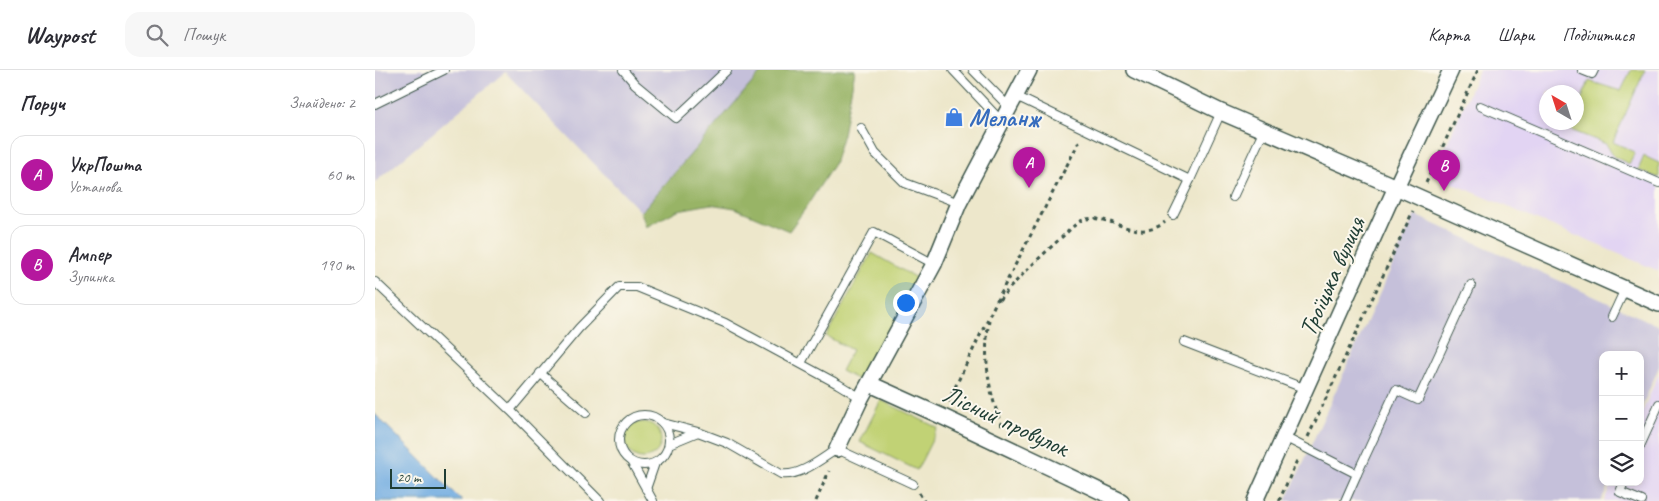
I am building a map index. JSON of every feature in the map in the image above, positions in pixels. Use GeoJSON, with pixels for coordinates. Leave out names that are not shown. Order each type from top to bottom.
{"type":"FeatureCollection","features":[{"type":"Feature","properties":{"kind":"street"},"geometry":{"type":"LineString","coordinates":[[837,449],[861,398],[934,264],[959,203],[1029,70]]}},
{"type":"Feature","properties":{"kind":"street"},"geometry":{"type":"LineString","coordinates":[[1134,70],[1221,112],[1419,197],[1659,304]]}},
{"type":"Feature","properties":{"kind":"street","name":"Троїцька вулиця"},"geometry":{"type":"LineString","coordinates":[[1255,501],[1285,438],[1396,187],[1451,70]]}},
{"type":"Feature","properties":{"kind":"street","name":"Лісний провулок"},"geometry":{"type":"LineString","coordinates":[[870,384],[1121,501]]}},
{"type":"Feature","properties":{"kind":"lane"},"geometry":{"type":"LineString","coordinates":[[375,104],[444,70]]}},
{"type":"Feature","properties":{"kind":"lane"},"geometry":{"type":"LineString","coordinates":[[623,70],[635,84],[676,118],[727,70]]}},
{"type":"Feature","properties":{"kind":"lane"},"geometry":{"type":"LineString","coordinates":[[953,70],[1002,122]]}},
{"type":"Feature","properties":{"kind":"lane"},"geometry":{"type":"LineString","coordinates":[[973,70],[1012,102],[1085,131],[1190,180]]}},
{"type":"Feature","properties":{"kind":"lane"},"geometry":{"type":"LineString","coordinates":[[1582,70],[1592,74],[1594,70]]}},
{"type":"Feature","properties":{"kind":"lane"},"geometry":{"type":"LineString","coordinates":[[1480,106],[1659,183]]}},
{"type":"Feature","properties":{"kind":"lane"},"geometry":{"type":"LineString","coordinates":[[1173,215],[1221,112]]}},
{"type":"Feature","properties":{"kind":"lane"},"geometry":{"type":"LineString","coordinates":[[861,128],[875,152],[905,183],[959,203]]}},
{"type":"Feature","properties":{"kind":"lane"},"geometry":{"type":"LineString","coordinates":[[1233,197],[1264,130]]}},
{"type":"Feature","properties":{"kind":"lane"},"geometry":{"type":"LineString","coordinates":[[801,363],[874,232],[934,264]]}},
{"type":"Feature","properties":{"kind":"lane"},"geometry":{"type":"LineString","coordinates":[[375,282],[509,410],[600,501]]}},
{"type":"Feature","properties":{"kind":"lane"},"geometry":{"type":"LineString","coordinates":[[1345,501],[1396,390],[1418,400],[1471,285]]}},
{"type":"Feature","properties":{"kind":"lane"},"geometry":{"type":"LineString","coordinates":[[509,410],[579,328],[619,287],[637,287],[725,323],[801,363],[861,398]]}},
{"type":"Feature","properties":{"kind":"lane"},"geometry":{"type":"LineString","coordinates":[[1612,317],[1625,289]]}},
{"type":"Feature","properties":{"kind":"lane"},"geometry":{"type":"LineString","coordinates":[[1184,342],[1306,389]]}},
{"type":"Feature","properties":{"kind":"lane"},"geometry":{"type":"LineString","coordinates":[[540,373],[587,413]]}},
{"type":"Feature","properties":{"kind":"lane"},"geometry":{"type":"LineString","coordinates":[[1642,441],[1659,404]]}},
{"type":"Feature","properties":{"kind":"lane"},"geometry":{"type":"LineString","coordinates":[[632,463],[640,465],[655,463],[662,458],[669,444],[667,430],[657,418],[641,414],[626,421],[618,436],[621,452],[632,463],[653,501]]}},
{"type":"Feature","properties":{"kind":"lane"},"geometry":{"type":"LineString","coordinates":[[663,424],[698,432],[727,443],[774,471],[788,475],[798,472],[837,449],[913,484]]}},
{"type":"Feature","properties":{"kind":"lane"},"geometry":{"type":"LineString","coordinates":[[669,444],[698,432]]}},
{"type":"Feature","properties":{"kind":"lane"},"geometry":{"type":"LineString","coordinates":[[1285,438],[1357,474]]}},
{"type":"Feature","properties":{"kind":"lane"},"geometry":{"type":"LineString","coordinates":[[646,489],[655,463]]}},
{"type":"Feature","properties":{"kind":"lane"},"geometry":{"type":"LineString","coordinates":[[1622,486],[1620,492],[1642,501]]}},
{"type":"Feature","properties":{"kind":"path"},"geometry":{"type":"LineString","coordinates":[[1279,501],[1478,70]]}},
{"type":"Feature","properties":{"kind":"path"},"geometry":{"type":"LineString","coordinates":[[941,416],[995,304],[1085,131]]}},
{"type":"Feature","properties":{"kind":"path"},"geometry":{"type":"LineString","coordinates":[[995,304],[1044,253],[1084,220],[1101,220],[1146,231],[1161,225],[1173,215]]}},
{"type":"Feature","properties":{"kind":"path"},"geometry":{"type":"LineString","coordinates":[[989,317],[985,350],[988,378],[996,411],[1014,451]]}},
{"type":"Feature","properties":{"kind":"path"},"geometry":{"type":"LineString","coordinates":[[816,501],[837,449]]}},
{"type":"Feature","properties":{"kind":"shaded area"},"geometry":{"type":"Polygon","coordinates":[[[375,70],[763,70],[641,212],[505,72],[375,182],[375,70]]]}},
{"type":"Feature","properties":{"kind":"shaded area"},"geometry":{"type":"Polygon","coordinates":[[[1479,70],[1659,70],[1659,271],[1440,178],[1437,173],[1438,164],[1479,70]]]}},
{"type":"Feature","properties":{"kind":"shaded area"},"geometry":{"type":"Polygon","coordinates":[[[1415,215],[1659,326],[1659,367],[1644,402],[1644,351],[1599,351],[1599,486],[1608,486],[1601,501],[1286,501],[1415,215]]]}},
{"type":"Feature","properties":{"kind":"shaded area"},"geometry":{"type":"Polygon","coordinates":[[[1659,373],[1659,501],[1604,501],[1610,486],[1644,486],[1644,408],[1659,373]]]}},
{"type":"Feature","properties":{"kind":"green space"},"geometry":{"type":"Polygon","coordinates":[[[763,70],[855,70],[843,134],[834,164],[789,231],[735,208],[711,204],[678,210],[646,227],[641,212],[763,70]]]}},
{"type":"Feature","properties":{"kind":"green space"},"geometry":{"type":"Polygon","coordinates":[[[1631,70],[1645,70],[1613,142],[1635,152],[1629,164],[1614,157],[1606,144],[1571,130],[1584,130],[1584,93],[1589,81],[1621,91],[1631,70]]]}},
{"type":"Feature","properties":{"kind":"green space"},"geometry":{"type":"Polygon","coordinates":[[[1644,156],[1659,163],[1659,178],[1638,170],[1644,156]]]}},
{"type":"Feature","properties":{"kind":"green space"},"geometry":{"type":"Polygon","coordinates":[[[872,253],[918,279],[861,381],[841,371],[852,350],[826,336],[872,253]]]}},
{"type":"Feature","properties":{"kind":"green space"},"geometry":{"type":"Polygon","coordinates":[[[881,400],[938,428],[917,470],[860,442],[881,400]]]}},
{"type":"Feature","properties":{"kind":"green space"},"geometry":{"type":"Polygon","coordinates":[[[643,422],[655,428],[661,440],[655,452],[643,458],[631,452],[625,440],[631,428],[643,422]]]}},
{"type":"Feature","properties":{"kind":"water"},"geometry":{"type":"Polygon","coordinates":[[[375,414],[462,501],[375,501],[375,414]]]}},
{"type":"Feature","properties":{"kind":"place","name":"Меланж"},"geometry":{"type":"Point","coordinates":[954,117]}},
{"type":"Feature","properties":{"kind":"place","name":"УкрПошта"},"geometry":{"type":"Point","coordinates":[1029,188]}},
{"type":"Feature","properties":{"kind":"place","name":"Ампер"},"geometry":{"type":"Point","coordinates":[1444,191]}}]}
